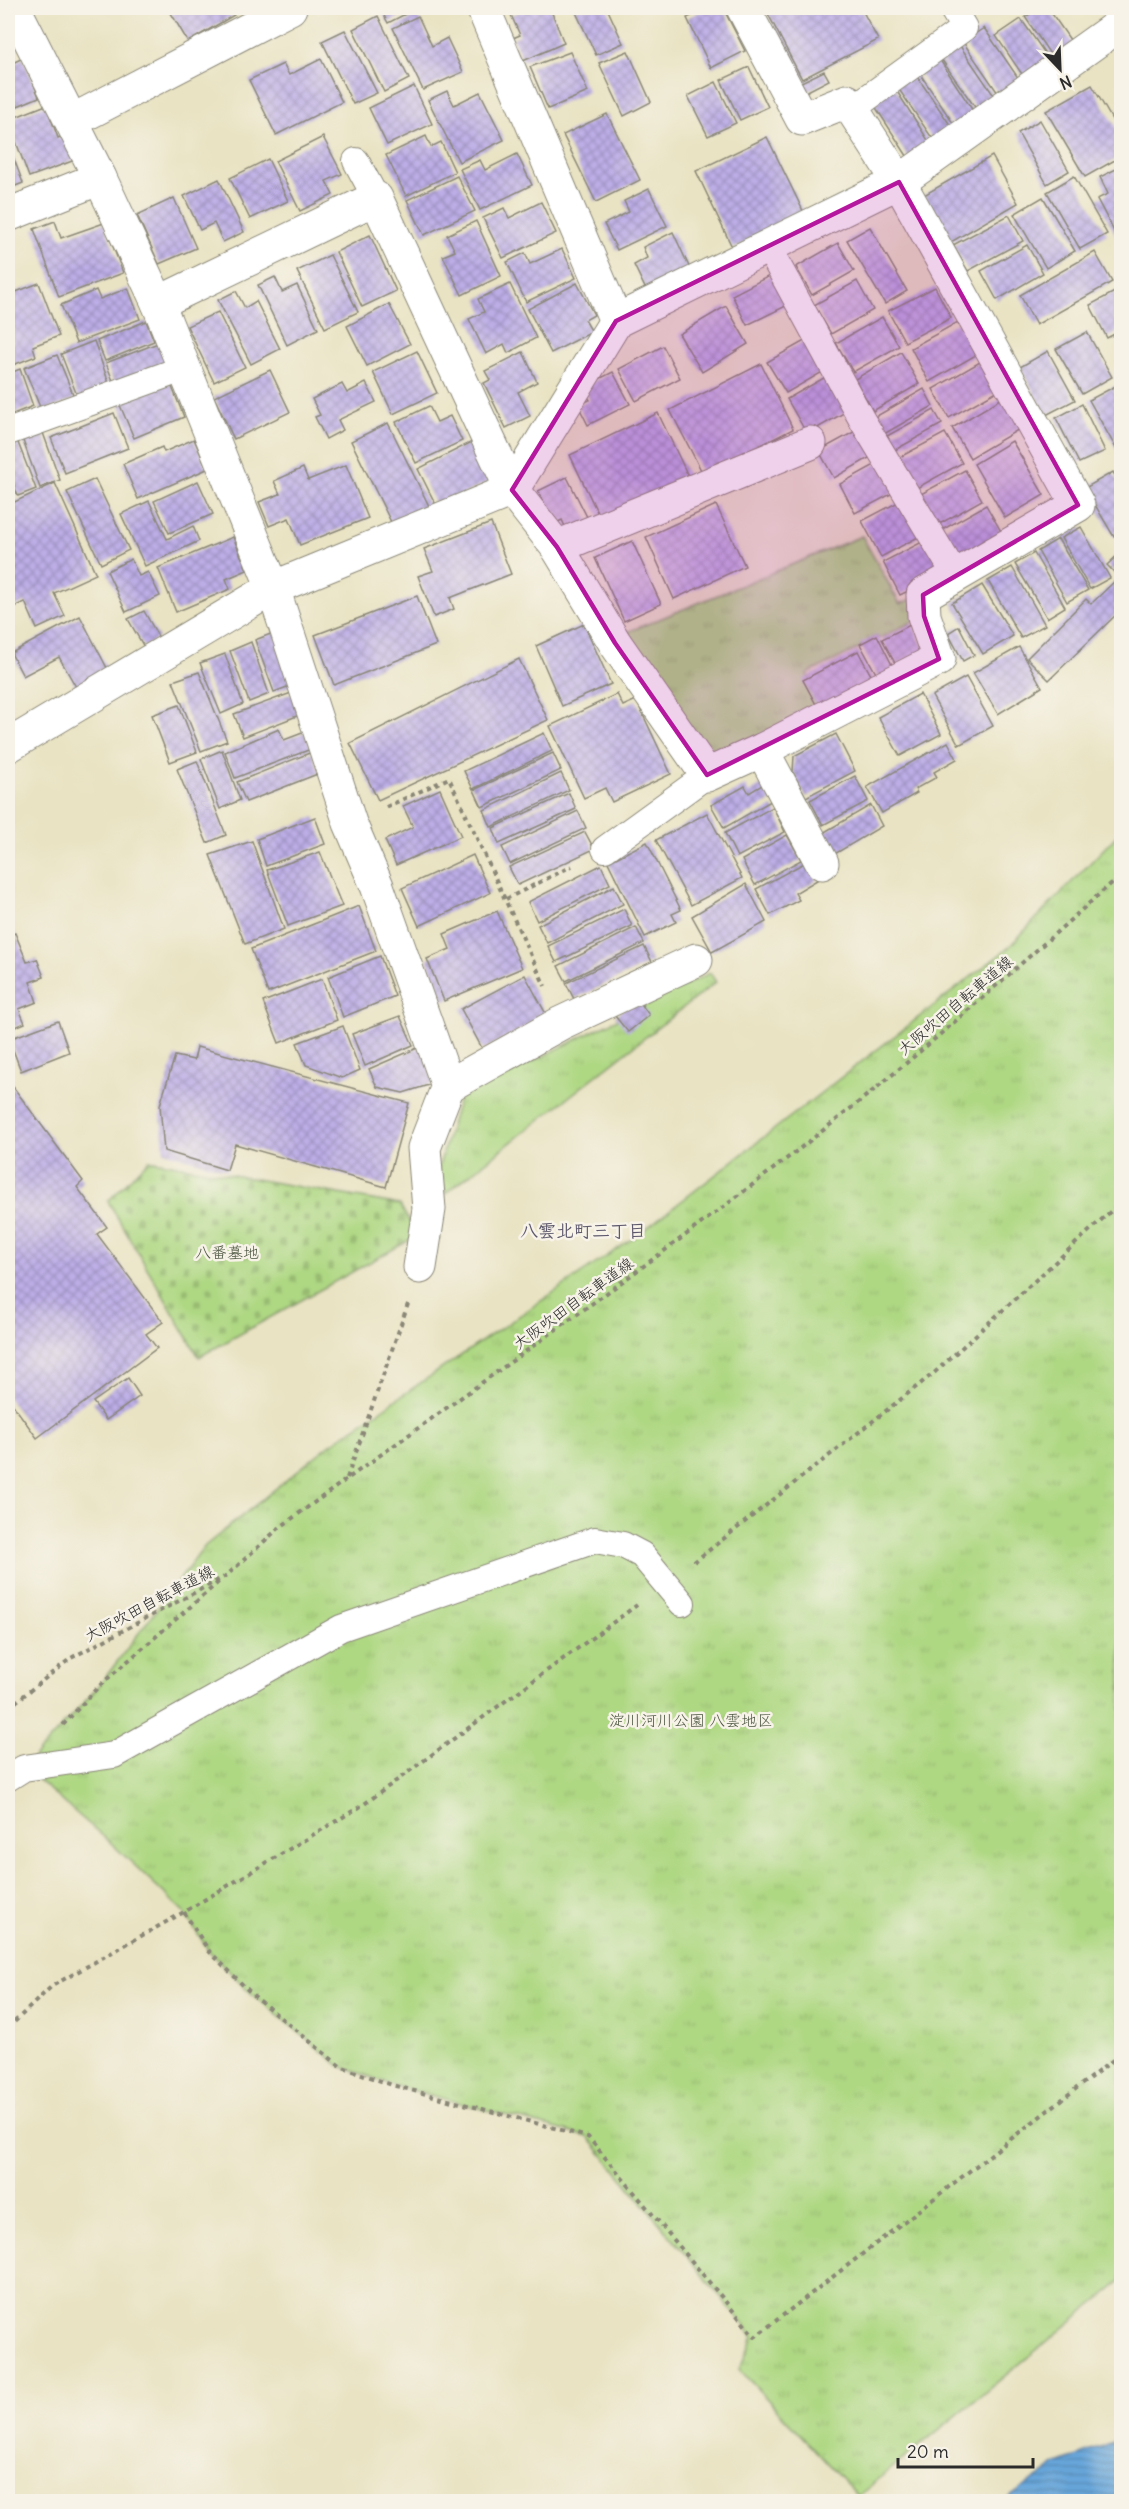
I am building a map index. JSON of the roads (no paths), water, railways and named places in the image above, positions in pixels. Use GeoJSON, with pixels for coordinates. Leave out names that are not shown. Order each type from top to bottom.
{"type":"FeatureCollection","features":[{"type":"Feature","properties":{"kind":"street"},"geometry":{"type":"LineString","coordinates":[[14,8],[100,178],[158,303],[185,368],[273,588],[350,823],[377,886],[448,1086]]}},
{"type":"Feature","properties":{"kind":"street"},"geometry":{"type":"LineString","coordinates":[[72,121],[290,8]]}},
{"type":"Feature","properties":{"kind":"street"},"geometry":{"type":"LineString","coordinates":[[483,8],[616,321]]}},
{"type":"Feature","properties":{"kind":"street"},"geometry":{"type":"LineString","coordinates":[[158,303],[375,198],[512,490],[557,547],[615,643],[707,775],[762,750],[939,659],[924,616],[923,595],[1078,505],[900,182],[852,108],[847,101],[802,119],[743,8]]}},
{"type":"Feature","properties":{"kind":"street"},"geometry":{"type":"LineString","coordinates":[[8,746],[273,588],[512,490],[616,321],[900,182],[1122,23]]}},
{"type":"Feature","properties":{"kind":"street"},"geometry":{"type":"LineString","coordinates":[[8,215],[100,178]]}},
{"type":"Feature","properties":{"kind":"street"},"geometry":{"type":"LineString","coordinates":[[557,547],[810,444]]}},
{"type":"Feature","properties":{"kind":"street"},"geometry":{"type":"LineString","coordinates":[[762,750],[822,863]]}},
{"type":"Feature","properties":{"kind":"street"},"geometry":{"type":"LineString","coordinates":[[420,1267],[429,1209],[424,1148],[448,1086],[561,1023],[696,960]]}},
{"type":"Feature","properties":{"kind":"lane"},"geometry":{"type":"LineString","coordinates":[[852,108],[964,28],[952,8]]}},
{"type":"Feature","properties":{"kind":"lane"},"geometry":{"type":"LineString","coordinates":[[356,161],[375,198]]}},
{"type":"Feature","properties":{"kind":"lane"},"geometry":{"type":"LineString","coordinates":[[768,247],[862,420],[956,576]]}},
{"type":"Feature","properties":{"kind":"lane"},"geometry":{"type":"LineString","coordinates":[[8,432],[185,368]]}},
{"type":"Feature","properties":{"kind":"lane"},"geometry":{"type":"LineString","coordinates":[[605,849],[707,775]]}},
{"type":"Feature","properties":{"kind":"lane"},"geometry":{"type":"LineString","coordinates":[[16,1773],[114,1755],[341,1628],[595,1540],[623,1545],[642,1556],[675,1593]]}},
{"type":"Feature","properties":{"kind":"water"},"geometry":{"type":"Polygon","coordinates":[[[1121,2438],[1121,2501],[1004,2501],[1056,2465],[1121,2438]]]}},
{"type":"Feature","properties":{"kind":"district","name":"八雲北町三丁目"},"geometry":{"type":"Point","coordinates":[583,1230]}},
{"type":"Feature","properties":{"kind":"park label","name":"八番墓地"},"geometry":{"type":"Point","coordinates":[227,1252]}},
{"type":"Feature","properties":{"kind":"park label","name":"淀川河川公園 八雲地区"},"geometry":{"type":"Point","coordinates":[691,1720]}}]}
